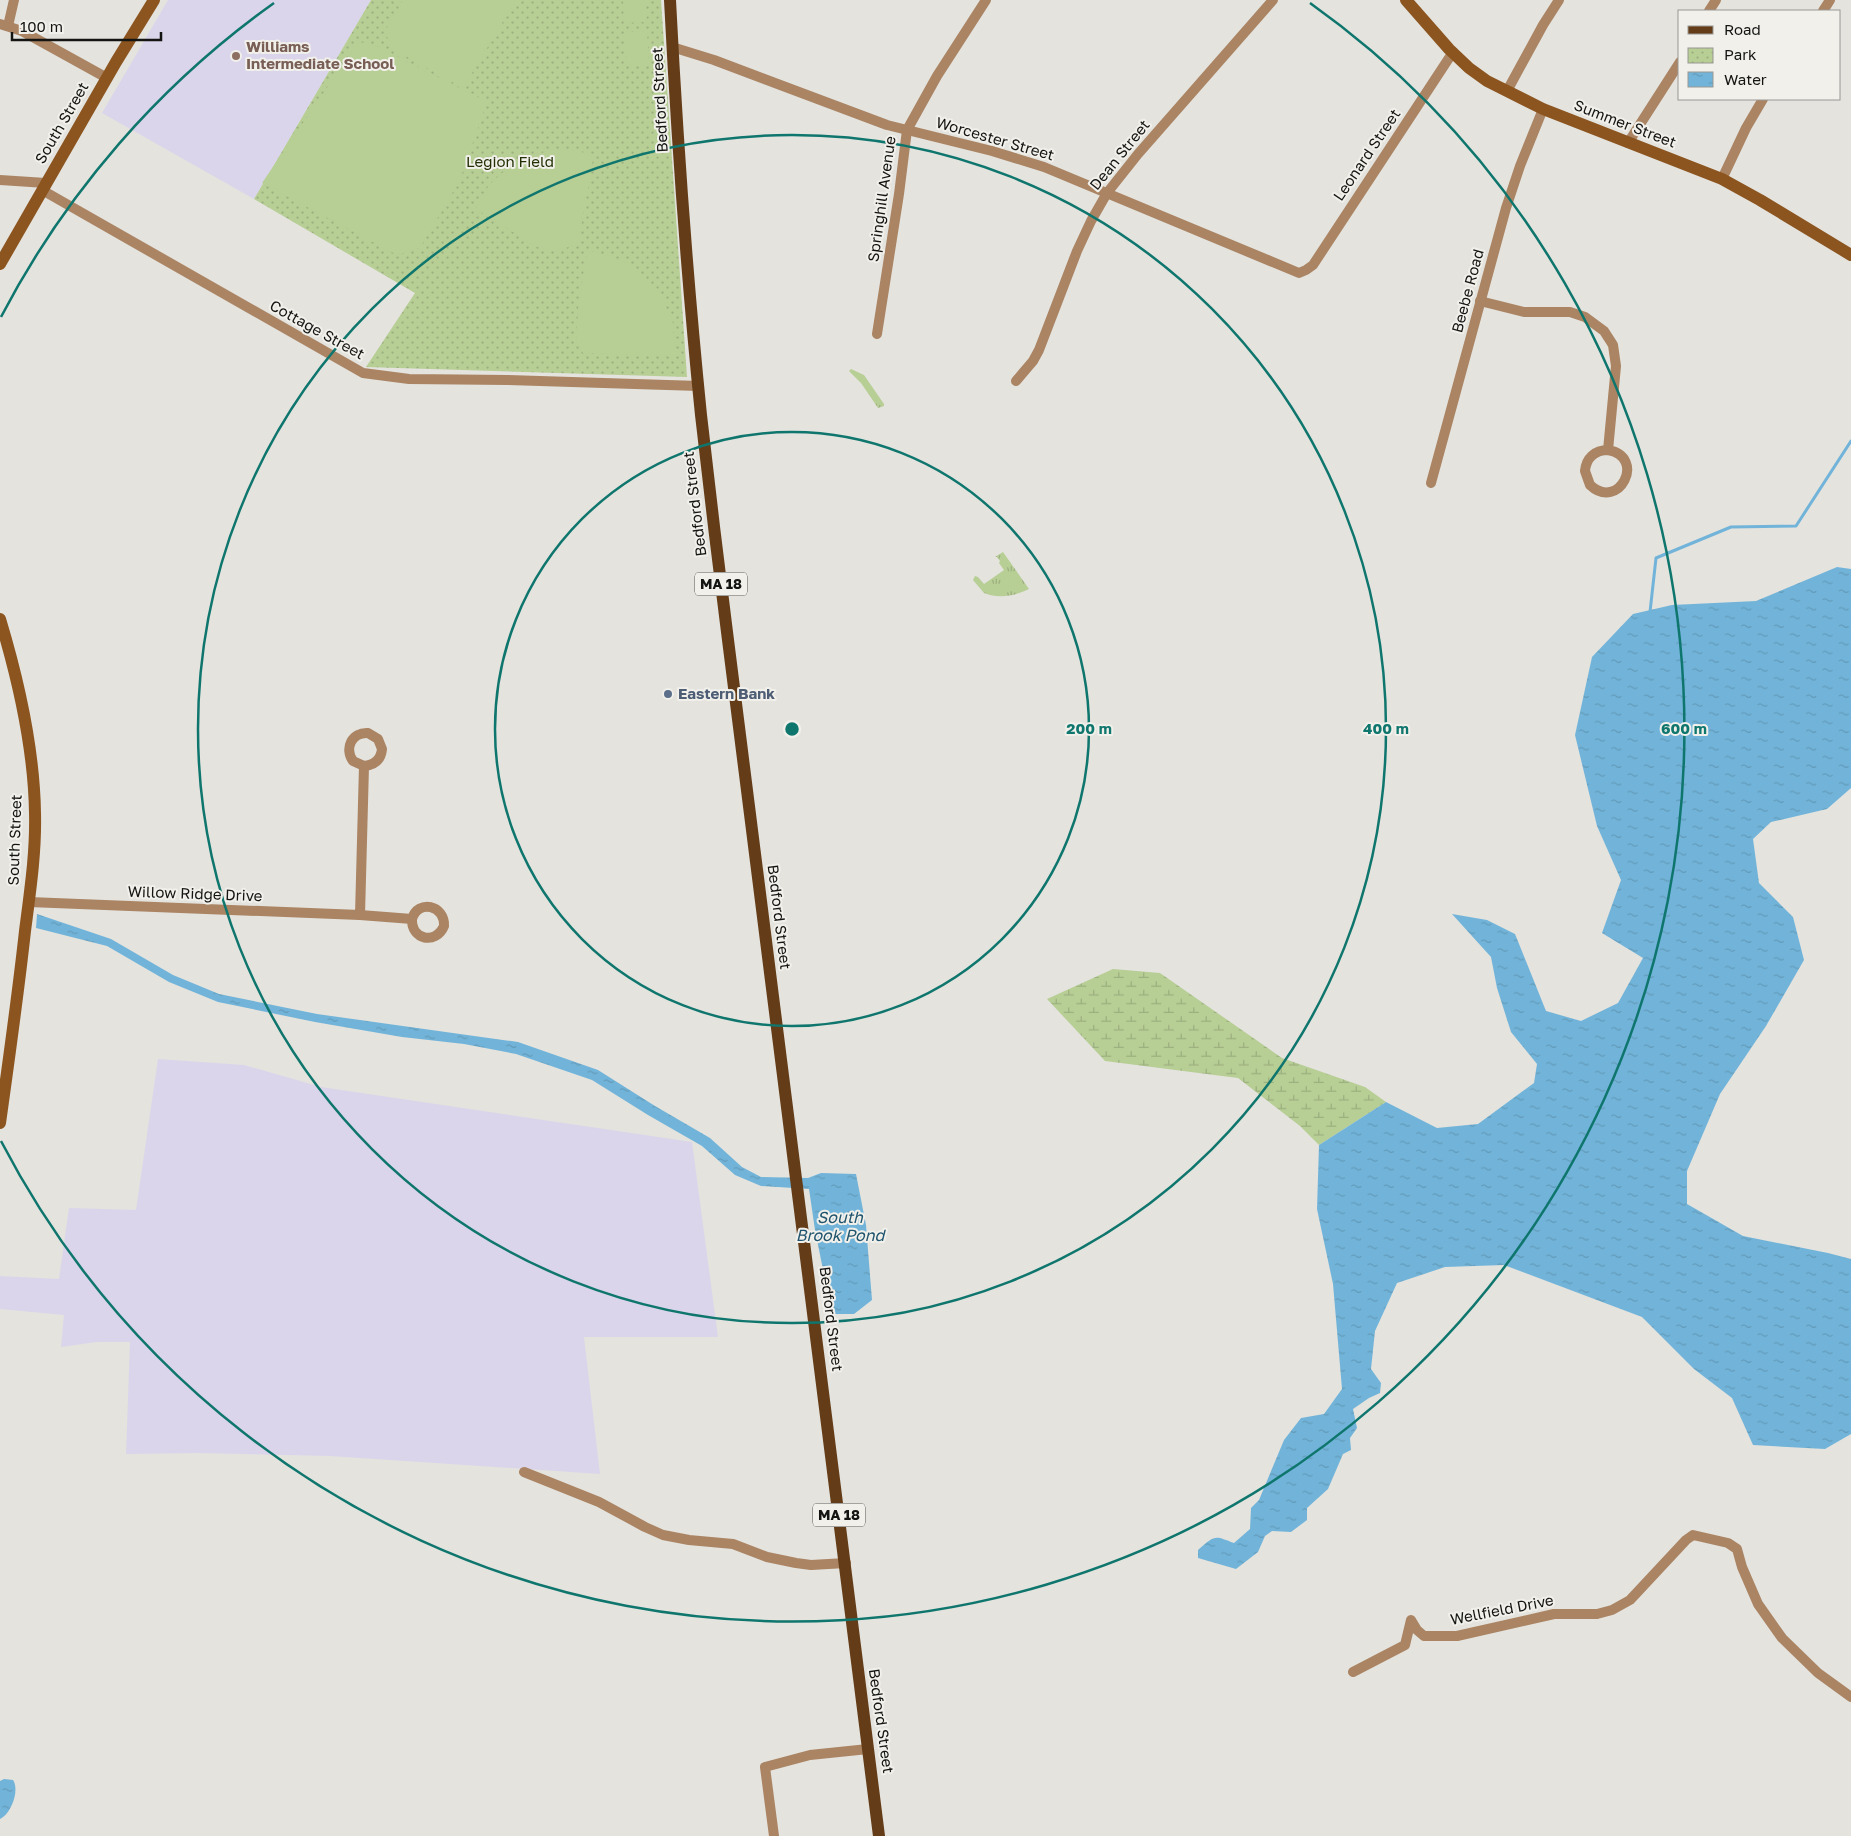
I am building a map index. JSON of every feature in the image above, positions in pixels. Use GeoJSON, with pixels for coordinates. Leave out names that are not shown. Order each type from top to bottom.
{"type":"FeatureCollection","features":[{"type":"Feature","properties":{"kind":"main road","name":"Bedford Street"},"geometry":{"type":"LineString","coordinates":[[670,0],[679,150],[699,386],[727,632],[879,1836]]}},
{"type":"Feature","properties":{"kind":"street"},"geometry":{"type":"LineString","coordinates":[[14,0],[4,25],[22,32],[107,78]]}},
{"type":"Feature","properties":{"kind":"street","name":"South Street"},"geometry":{"type":"LineString","coordinates":[[0,264],[154,0]]}},
{"type":"Feature","properties":{"kind":"street","name":"Springhill Avenue"},"geometry":{"type":"LineString","coordinates":[[877,334],[900,194],[907,130],[937,76],[986,0]]}},
{"type":"Feature","properties":{"kind":"street","name":"Dean Street"},"geometry":{"type":"LineString","coordinates":[[1016,381],[1033,361],[1039,350],[1077,251],[1107,193],[1138,154],[1274,0]]}},
{"type":"Feature","properties":{"kind":"street","name":"Summer Street"},"geometry":{"type":"LineString","coordinates":[[1406,0],[1452,52],[1477,75],[1543,109],[1722,179],[1851,255]]}},
{"type":"Feature","properties":{"kind":"street"},"geometry":{"type":"LineString","coordinates":[[1507,91],[1559,0]]}},
{"type":"Feature","properties":{"kind":"street","name":"Worcester Street"},"geometry":{"type":"LineString","coordinates":[[672,47],[714,60],[878,122],[1018,158],[1065,175],[1294,272],[1304,272]]}},
{"type":"Feature","properties":{"kind":"street","name":"Leonard Street"},"geometry":{"type":"LineString","coordinates":[[1304,272],[1313,265],[1452,52]]}},
{"type":"Feature","properties":{"kind":"street"},"geometry":{"type":"LineString","coordinates":[[1628,142],[1678,65]]}},
{"type":"Feature","properties":{"kind":"street"},"geometry":{"type":"LineString","coordinates":[[1722,179],[1746,128],[1762,100]]}},
{"type":"Feature","properties":{"kind":"street","name":"Beebe Road"},"geometry":{"type":"LineString","coordinates":[[1430,483],[1513,187],[1543,109]]}},
{"type":"Feature","properties":{"kind":"street"},"geometry":{"type":"LineString","coordinates":[[0,180],[44,187]]}},
{"type":"Feature","properties":{"kind":"street","name":"Cottage Street"},"geometry":{"type":"LineString","coordinates":[[44,187],[363,373],[409,379],[699,386]]}},
{"type":"Feature","properties":{"kind":"street"},"geometry":{"type":"LineString","coordinates":[[1480,301],[1524,312],[1570,312],[1585,317],[1604,331],[1613,345],[1616,366],[1608,450]]}},
{"type":"Feature","properties":{"kind":"street"},"geometry":{"type":"LineString","coordinates":[[1608,450],[1617,452],[1624,459],[1627,473],[1624,482],[1617,489],[1603,492],[1594,488],[1587,480],[1585,466],[1594,454],[1608,450]]}},
{"type":"Feature","properties":{"kind":"street","name":"South Street"},"geometry":{"type":"LineString","coordinates":[[0,619],[20,693],[33,774],[35,834],[0,1123]]}},
{"type":"Feature","properties":{"kind":"street"},"geometry":{"type":"LineString","coordinates":[[360,915],[364,766]]}},
{"type":"Feature","properties":{"kind":"street","name":"Willow Ridge Drive"},"geometry":{"type":"LineString","coordinates":[[28,902],[360,915],[412,919]]}},
{"type":"Feature","properties":{"kind":"street"},"geometry":{"type":"LineString","coordinates":[[524,1472],[599,1502],[644,1527],[663,1535],[689,1540],[733,1544],[767,1557],[796,1564],[846,1563]]}},
{"type":"Feature","properties":{"kind":"street","name":"Wellfield Drive"},"geometry":{"type":"LineString","coordinates":[[1353,1672],[1405,1645],[1411,1620],[1417,1630],[1424,1636],[1458,1636],[1554,1614],[1597,1614],[1612,1610],[1630,1600],[1686,1540],[1693,1535],[1728,1543],[1737,1549],[1742,1567],[1758,1604],[1777,1631],[1800,1656],[1851,1697]]}},
{"type":"Feature","properties":{"kind":"street"},"geometry":{"type":"LineString","coordinates":[[774,1836],[765,1766],[810,1755],[868,1749]]}},
{"type":"Feature","properties":{"kind":"shaded area","name":"Williams Intermediate School"},"geometry":{"type":"Polygon","coordinates":[[[168,0],[371,0],[254,199],[102,113],[168,0]]]}},
{"type":"Feature","properties":{"kind":"shaded area"},"geometry":{"type":"Polygon","coordinates":[[[158,1059],[244,1065],[321,1087],[692,1142],[718,1337],[584,1337],[600,1474],[330,1456],[199,1453],[126,1454],[130,1342],[97,1342],[61,1347],[64,1315],[0,1309],[0,1276],[59,1279],[69,1208],[136,1210],[158,1059]]]}},
{"type":"Feature","properties":{"kind":"green space","name":"Legion Field"},"geometry":{"type":"Polygon","coordinates":[[[371,0],[661,0],[687,377],[366,367],[415,293],[254,199],[371,0]]]}},
{"type":"Feature","properties":{"kind":"green space"},"geometry":{"type":"Polygon","coordinates":[[[403,0],[516,0],[463,88],[391,48],[385,31],[403,0]]]}},
{"type":"Feature","properties":{"kind":"green space"},"geometry":{"type":"Polygon","coordinates":[[[623,0],[645,0],[647,22],[624,23],[623,0]]]}},
{"type":"Feature","properties":{"kind":"green space"},"geometry":{"type":"Polygon","coordinates":[[[647,31],[649,64],[627,66],[625,32],[647,31]]]}},
{"type":"Feature","properties":{"kind":"green space"},"geometry":{"type":"Polygon","coordinates":[[[358,42],[373,44],[487,102],[460,180],[420,248],[397,255],[262,183],[358,42]]]}},
{"type":"Feature","properties":{"kind":"green space"},"geometry":{"type":"Polygon","coordinates":[[[561,149],[594,154],[578,244],[556,251],[537,247],[476,209],[478,202],[490,184],[520,157],[561,149]]]}},
{"type":"Feature","properties":{"kind":"green space"},"geometry":{"type":"Polygon","coordinates":[[[588,250],[626,262],[658,289],[673,323],[675,356],[583,353],[576,343],[579,296],[588,250]]]}},
{"type":"Feature","properties":{"kind":"green space"},"geometry":{"type":"Polygon","coordinates":[[[851,369],[864,375],[884,406],[878,408],[861,383],[849,371],[851,369]]]}},
{"type":"Feature","properties":{"kind":"green space"},"geometry":{"type":"Polygon","coordinates":[[[1003,552],[1029,589],[1013,595],[995,596],[984,593],[973,580],[975,576],[978,577],[984,584],[1004,570],[999,563],[1000,561],[995,557],[1003,552]]]}},
{"type":"Feature","properties":{"kind":"green space"},"geometry":{"type":"Polygon","coordinates":[[[1113,969],[1160,973],[1282,1058],[1365,1087],[1386,1102],[1319,1145],[1300,1126],[1238,1078],[1105,1061],[1047,999],[1113,969]]]}},
{"type":"Feature","properties":{"kind":"water"},"geometry":{"type":"Polygon","coordinates":[[[1837,567],[1851,569],[1851,788],[1827,809],[1771,822],[1753,839],[1759,883],[1793,917],[1804,960],[1766,1026],[1720,1094],[1687,1171],[1687,1204],[1743,1236],[1851,1259],[1851,1434],[1825,1449],[1753,1445],[1732,1398],[1694,1369],[1642,1317],[1504,1265],[1445,1267],[1397,1283],[1375,1331],[1371,1369],[1381,1383],[1380,1393],[1353,1409],[1357,1428],[1350,1438],[1351,1450],[1343,1454],[1328,1489],[1307,1508],[1307,1520],[1291,1532],[1272,1531],[1265,1536],[1258,1552],[1236,1569],[1198,1558],[1198,1550],[1208,1541],[1218,1538],[1234,1543],[1250,1529],[1251,1508],[1259,1500],[1284,1440],[1301,1418],[1324,1414],[1342,1389],[1333,1284],[1317,1209],[1319,1145],[1386,1102],[1437,1128],[1478,1124],[1534,1083],[1537,1064],[1511,1032],[1497,988],[1491,957],[1452,914],[1487,920],[1515,934],[1546,1011],[1581,1021],[1618,1003],[1643,958],[1602,933],[1621,880],[1597,826],[1575,735],[1592,657],[1633,614],[1672,605],[1756,601],[1837,567]]]}},
{"type":"Feature","properties":{"kind":"water","name":"South Brook Pond"},"geometry":{"type":"Polygon","coordinates":[[[37,914],[111,939],[173,975],[219,994],[317,1014],[518,1042],[598,1070],[710,1138],[742,1167],[761,1177],[808,1178],[821,1173],[856,1174],[866,1225],[872,1300],[854,1314],[832,1314],[815,1230],[809,1189],[761,1186],[735,1175],[702,1146],[592,1080],[516,1054],[464,1044],[402,1037],[315,1022],[218,1002],[169,982],[107,946],[36,928],[37,914]]]}},
{"type":"Feature","properties":{"kind":"water"},"geometry":{"type":"Polygon","coordinates":[[[4,1779],[13,1780],[15,1795],[8,1812],[0,1819],[0,1781],[4,1779]]]}},
{"type":"Feature","properties":{"kind":"waterway"},"geometry":{"type":"LineString","coordinates":[[1650,612],[1656,558],[1731,527],[1796,526],[1851,441]]}},
{"type":"Feature","properties":{"kind":"place","name":"Williams Intermediate School"},"geometry":{"type":"Point","coordinates":[236,56]}},
{"type":"Feature","properties":{"kind":"place","name":"Eastern Bank"},"geometry":{"type":"Point","coordinates":[668,694]}}]}
